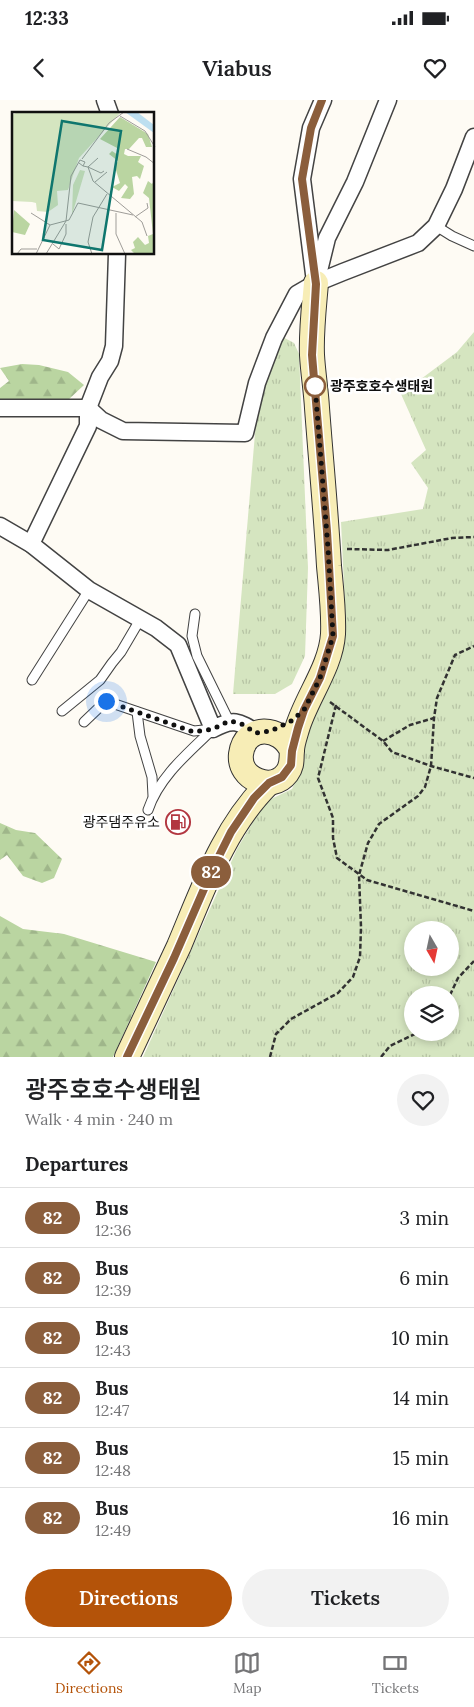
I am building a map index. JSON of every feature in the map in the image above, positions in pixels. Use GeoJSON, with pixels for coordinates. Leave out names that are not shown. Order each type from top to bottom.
{"type":"FeatureCollection","features":[{"type":"Feature","properties":{"kind":"main road"},"geometry":{"type":"LineString","coordinates":[[253,746],[255,780],[269,783],[276,781],[288,772],[292,751],[308,702],[327,659],[333,636],[328,548],[312,355],[316,284]]}},
{"type":"Feature","properties":{"kind":"main road"},"geometry":{"type":"LineString","coordinates":[[242,815],[253,746],[291,721],[308,702]]}},
{"type":"Feature","properties":{"kind":"main road"},"geometry":{"type":"LineString","coordinates":[[253,746],[284,738],[292,751]]}},
{"type":"Feature","properties":{"kind":"main road"},"geometry":{"type":"LineString","coordinates":[[127,1057],[174,958],[214,866],[242,815],[254,798],[269,783]]}},
{"type":"Feature","properties":{"kind":"street"},"geometry":{"type":"LineString","coordinates":[[105,100],[109,112]]}},
{"type":"Feature","properties":{"kind":"street"},"geometry":{"type":"LineString","coordinates":[[316,284],[302,179],[311,128],[322,100]]}},
{"type":"Feature","properties":{"kind":"street"},"geometry":{"type":"LineString","coordinates":[[316,284],[326,238],[355,182],[388,100]]}},
{"type":"Feature","properties":{"kind":"street"},"geometry":{"type":"LineString","coordinates":[[0,408],[88,408],[101,420],[123,432],[245,433],[257,383],[274,338],[297,294],[316,284],[418,243],[436,226],[454,189],[474,137]]}},
{"type":"Feature","properties":{"kind":"street"},"geometry":{"type":"LineString","coordinates":[[31,544],[88,426],[88,408],[100,377],[110,362],[114,346],[117,255]]}},
{"type":"Feature","properties":{"kind":"street"},"geometry":{"type":"LineString","coordinates":[[0,526],[31,544],[90,590],[141,618],[178,645],[213,729],[229,721],[240,723],[253,746]]}},
{"type":"Feature","properties":{"kind":"lane"},"geometry":{"type":"LineString","coordinates":[[436,226],[474,246]]}},
{"type":"Feature","properties":{"kind":"lane"},"geometry":{"type":"LineString","coordinates":[[32,680],[90,590]]}},
{"type":"Feature","properties":{"kind":"lane"},"geometry":{"type":"LineString","coordinates":[[195,614],[192,636],[197,656],[229,721]]}},
{"type":"Feature","properties":{"kind":"lane"},"geometry":{"type":"LineString","coordinates":[[62,712],[69,704],[100,680],[121,652],[141,618]]}},
{"type":"Feature","properties":{"kind":"lane"},"geometry":{"type":"LineString","coordinates":[[84,722],[106,701],[194,732],[213,729]]}},
{"type":"Feature","properties":{"kind":"lane"},"geometry":{"type":"LineString","coordinates":[[137,712],[140,736],[152,778],[153,796]]}},
{"type":"Feature","properties":{"kind":"lane"},"geometry":{"type":"LineString","coordinates":[[148,810],[153,796],[176,764],[213,729]]}},
{"type":"Feature","properties":{"kind":"path"},"geometry":{"type":"LineString","coordinates":[[328,548],[388,550],[452,538],[474,538]]}},
{"type":"Feature","properties":{"kind":"path"},"geometry":{"type":"LineString","coordinates":[[270,1057],[276,1034],[291,1019],[338,993],[353,977],[360,957],[359,875],[368,843],[378,824],[418,796],[425,788],[431,766],[437,698],[455,655],[474,646]]}},
{"type":"Feature","properties":{"kind":"path"},"geometry":{"type":"LineString","coordinates":[[308,702],[336,705],[384,741],[392,752],[431,766],[474,778]]}},
{"type":"Feature","properties":{"kind":"path"},"geometry":{"type":"LineString","coordinates":[[336,705],[318,778],[333,818],[333,838],[337,858],[367,880],[474,911]]}},
{"type":"Feature","properties":{"kind":"path"},"geometry":{"type":"LineString","coordinates":[[384,741],[410,725],[434,718]]}},
{"type":"Feature","properties":{"kind":"path"},"geometry":{"type":"LineString","coordinates":[[454,986],[458,978],[474,961]]}},
{"type":"Feature","properties":{"kind":"path"},"geometry":{"type":"LineString","coordinates":[[381,1057],[390,1046],[404,1039]]}},
{"type":"Feature","properties":{"kind":"green space","name":"광주호호수생태원"},"geometry":{"type":"Polygon","coordinates":[[[474,332],[474,1057],[143,1057],[237,849],[265,802],[292,789],[304,764],[305,726],[339,658],[346,627],[341,522],[423,509],[428,488],[411,463],[426,450],[401,394],[457,352],[474,332]]]}},
{"type":"Feature","properties":{"kind":"green space"},"geometry":{"type":"Polygon","coordinates":[[[279,335],[294,343],[299,354],[308,568],[305,656],[292,684],[275,694],[233,694],[257,410],[279,335]]]}},
{"type":"Feature","properties":{"kind":"green space"},"geometry":{"type":"Polygon","coordinates":[[[22,364],[39,365],[68,372],[84,385],[66,402],[0,404],[0,388],[9,381],[0,368],[22,364]]]}},
{"type":"Feature","properties":{"kind":"green space"},"geometry":{"type":"Polygon","coordinates":[[[0,823],[16,830],[35,833],[62,859],[54,878],[42,883],[23,876],[7,855],[0,860],[0,823]]]}},
{"type":"Feature","properties":{"kind":"green space"},"geometry":{"type":"Polygon","coordinates":[[[0,916],[23,929],[64,934],[156,962],[113,1057],[0,1057],[0,916]]]}},
{"type":"Feature","properties":{"kind":"bus line","name":"82"},"geometry":{"type":"LineString","coordinates":[[127,1057],[231,832],[254,798],[269,783],[276,781],[288,772],[298,728],[304,710],[320,678],[333,636],[327,531],[312,355],[316,284],[302,179],[311,128],[322,100]]}},
{"type":"Feature","properties":{"kind":"place","name":"광주호호수생태원"},"geometry":{"type":"Point","coordinates":[315,386]}},
{"type":"Feature","properties":{"kind":"place","name":"광주댐주유소"},"geometry":{"type":"Point","coordinates":[178,822]}},
{"type":"Feature","properties":{"kind":"route"},"geometry":{"type":"LineString","coordinates":[[106,701],[194,732],[213,729],[229,721],[240,723],[256,733],[271,731],[291,721],[304,710],[320,678],[333,636],[315,386]]}}]}
